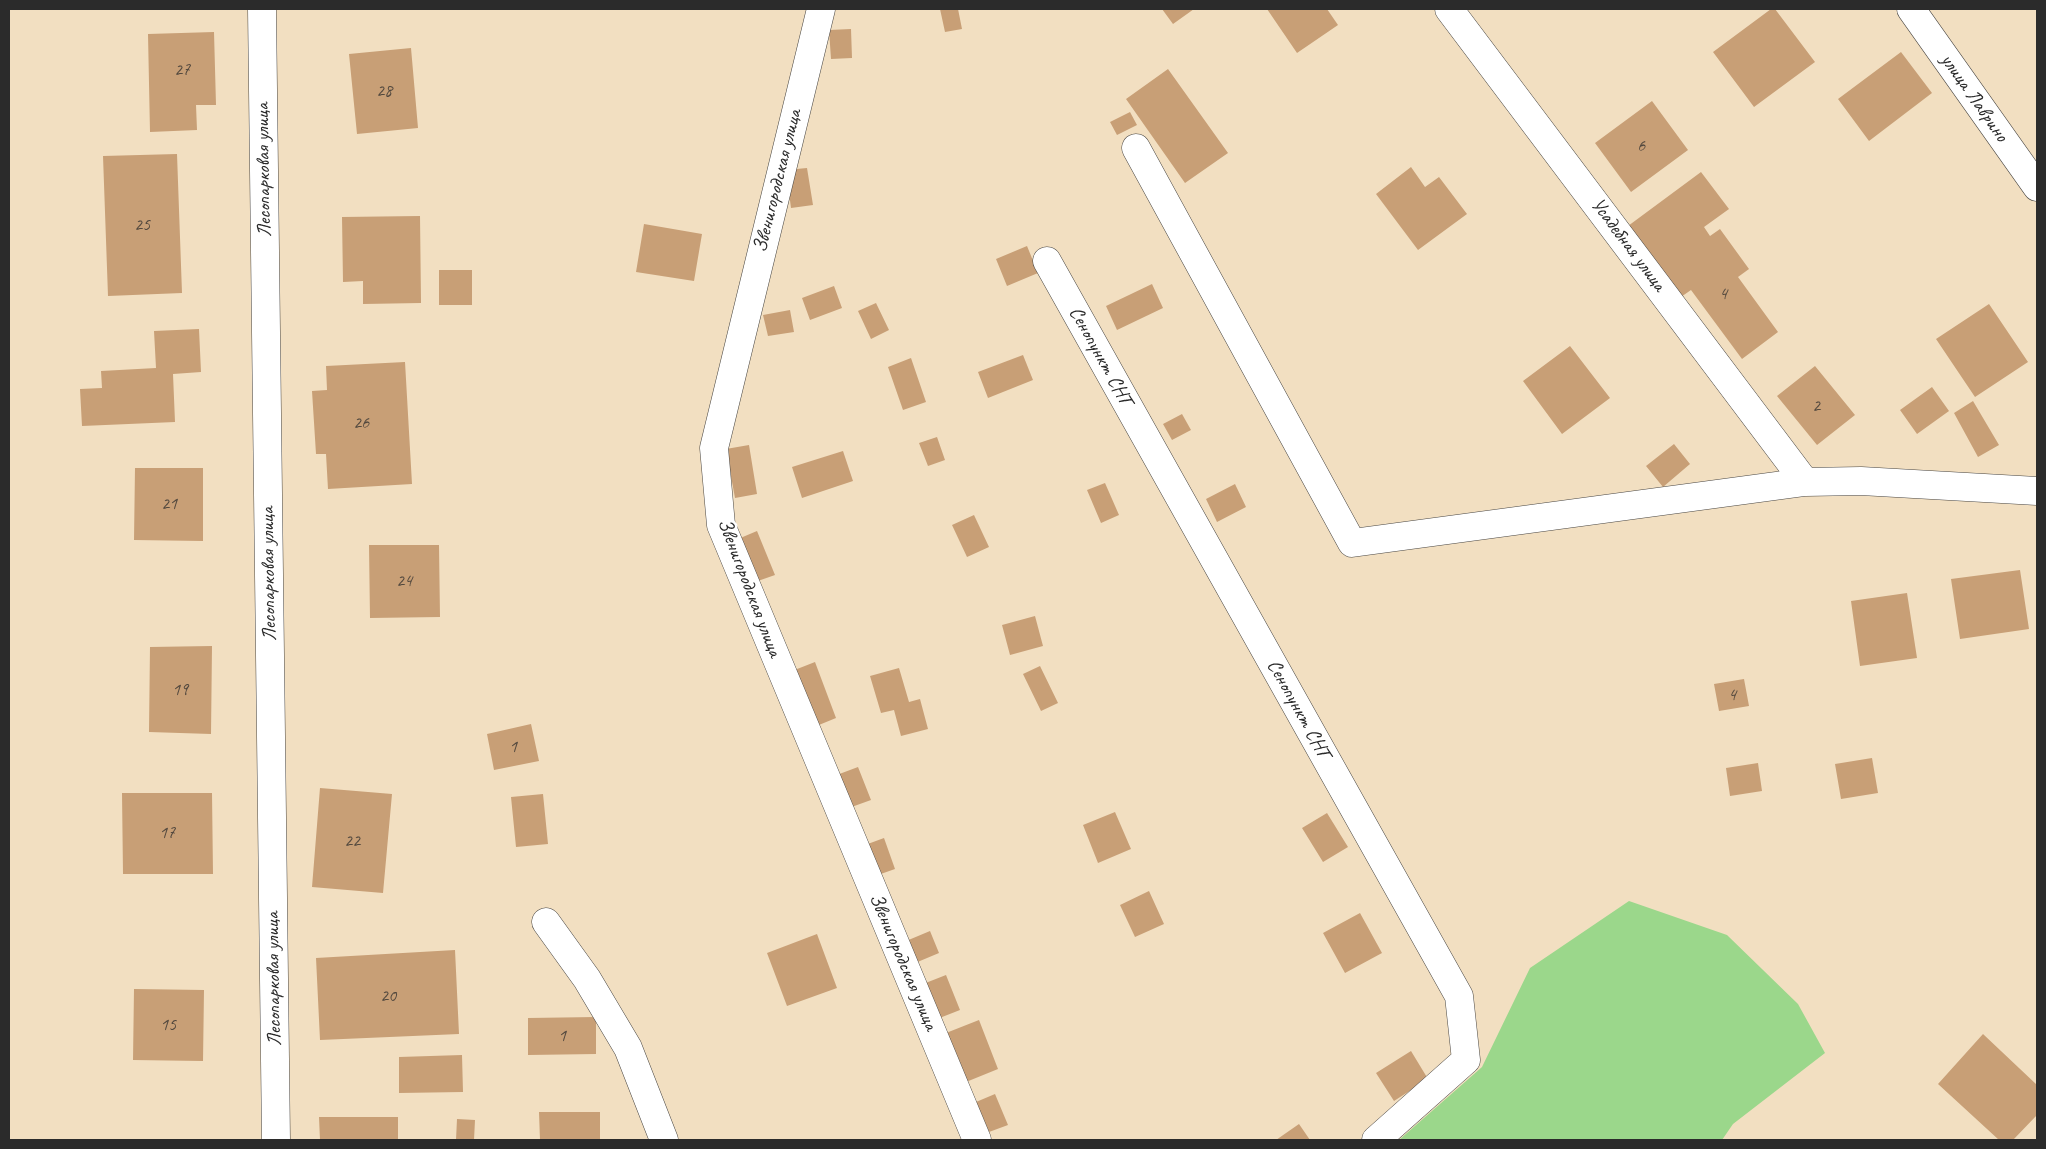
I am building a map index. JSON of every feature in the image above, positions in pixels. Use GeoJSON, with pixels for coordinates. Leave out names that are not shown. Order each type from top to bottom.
{"type":"FeatureCollection","features":[{"type":"Feature","properties":{"kind":"street","name":"Лесопарковая улица"},"geometry":{"type":"LineString","coordinates":[[262,9],[276,1140]]}},
{"type":"Feature","properties":{"kind":"street","name":"Звенигородская улица"},"geometry":{"type":"LineString","coordinates":[[821,9],[714,448],[721,525],[977,1140]]}},
{"type":"Feature","properties":{"kind":"street","name":"Усадебная улица"},"geometry":{"type":"LineString","coordinates":[[1449,9],[1806,482]]}},
{"type":"Feature","properties":{"kind":"street","name":"улица Лаврино"},"geometry":{"type":"LineString","coordinates":[[1911,9],[2037,186]]}},
{"type":"Feature","properties":{"kind":"street"},"geometry":{"type":"LineString","coordinates":[[1136,148],[1352,543],[1806,482],[1861,481],[2037,491]]}},
{"type":"Feature","properties":{"kind":"street","name":"Сенопункт СНТ"},"geometry":{"type":"LineString","coordinates":[[1047,261],[1459,996],[1466,1060],[1376,1140]]}},
{"type":"Feature","properties":{"kind":"street"},"geometry":{"type":"LineString","coordinates":[[546,922],[587,979],[628,1048],[664,1140]]}},
{"type":"Feature","properties":{"kind":"green space"},"geometry":{"type":"Polygon","coordinates":[[[1629,901],[1727,935],[1798,1004],[1825,1053],[1733,1124],[1722,1140],[1399,1140],[1482,1067],[1530,968],[1629,901]]]}},
{"type":"Feature","properties":{"kind":"building"},"geometry":{"type":"Polygon","coordinates":[[[940,9],[958,9],[962,29],[945,32],[940,9]]]}},
{"type":"Feature","properties":{"kind":"building"},"geometry":{"type":"Polygon","coordinates":[[[1162,9],[1194,9],[1173,24],[1162,9]]]}},
{"type":"Feature","properties":{"kind":"building"},"geometry":{"type":"Polygon","coordinates":[[[1267,9],[1327,9],[1338,25],[1297,53],[1267,9]]]}},
{"type":"Feature","properties":{"kind":"building"},"geometry":{"type":"Polygon","coordinates":[[[1771,9],[1775,9],[1815,62],[1754,107],[1713,52],[1771,9]]]}},
{"type":"Feature","properties":{"kind":"building"},"geometry":{"type":"Polygon","coordinates":[[[851,29],[852,58],[831,59],[829,30],[851,29]]]}},
{"type":"Feature","properties":{"kind":"building"},"geometry":{"type":"Polygon","coordinates":[[[214,32],[216,105],[196,105],[197,130],[150,132],[148,34],[214,32]]]}},
{"type":"Feature","properties":{"kind":"building"},"geometry":{"type":"Polygon","coordinates":[[[411,48],[418,128],[357,134],[349,54],[411,48]]]}},
{"type":"Feature","properties":{"kind":"building"},"geometry":{"type":"Polygon","coordinates":[[[1901,52],[1932,93],[1869,141],[1838,99],[1901,52]]]}},
{"type":"Feature","properties":{"kind":"building"},"geometry":{"type":"Polygon","coordinates":[[[1168,69],[1228,153],[1185,183],[1126,99],[1168,69]]]}},
{"type":"Feature","properties":{"kind":"building"},"geometry":{"type":"Polygon","coordinates":[[[1652,101],[1688,150],[1631,192],[1595,143],[1652,101]]]}},
{"type":"Feature","properties":{"kind":"building"},"geometry":{"type":"Polygon","coordinates":[[[1130,112],[1137,125],[1117,135],[1110,122],[1130,112]]]}},
{"type":"Feature","properties":{"kind":"building"},"geometry":{"type":"Polygon","coordinates":[[[177,154],[182,293],[108,296],[103,156],[177,154]]]}},
{"type":"Feature","properties":{"kind":"building"},"geometry":{"type":"Polygon","coordinates":[[[1411,167],[1425,187],[1439,177],[1467,214],[1418,250],[1376,194],[1411,167]]]}},
{"type":"Feature","properties":{"kind":"building"},"geometry":{"type":"Polygon","coordinates":[[[807,168],[813,205],[791,208],[786,170],[807,168]]]}},
{"type":"Feature","properties":{"kind":"building"},"geometry":{"type":"Polygon","coordinates":[[[1701,172],[1729,209],[1704,227],[1710,236],[1720,229],[1749,269],[1738,277],[1778,332],[1742,359],[1691,290],[1678,299],[1628,226],[1701,172]]]}},
{"type":"Feature","properties":{"kind":"building"},"geometry":{"type":"Polygon","coordinates":[[[420,216],[421,303],[363,304],[363,281],[343,282],[342,217],[420,216]]]}},
{"type":"Feature","properties":{"kind":"building"},"geometry":{"type":"Polygon","coordinates":[[[644,224],[702,234],[694,281],[636,272],[644,224]]]}},
{"type":"Feature","properties":{"kind":"building"},"geometry":{"type":"Polygon","coordinates":[[[1027,246],[1038,273],[1007,286],[996,259],[1027,246]]]}},
{"type":"Feature","properties":{"kind":"building"},"geometry":{"type":"Polygon","coordinates":[[[439,270],[472,270],[472,305],[439,305],[439,270]]]}},
{"type":"Feature","properties":{"kind":"building"},"geometry":{"type":"Polygon","coordinates":[[[1152,284],[1163,308],[1117,330],[1106,306],[1152,284]]]}},
{"type":"Feature","properties":{"kind":"building"},"geometry":{"type":"Polygon","coordinates":[[[834,286],[842,308],[810,320],[802,298],[834,286]]]}},
{"type":"Feature","properties":{"kind":"building"},"geometry":{"type":"Polygon","coordinates":[[[876,303],[889,330],[871,339],[858,311],[876,303]]]}},
{"type":"Feature","properties":{"kind":"building"},"geometry":{"type":"Polygon","coordinates":[[[1989,304],[2028,362],[1975,397],[1936,339],[1989,304]]]}},
{"type":"Feature","properties":{"kind":"building"},"geometry":{"type":"Polygon","coordinates":[[[790,310],[794,332],[768,336],[763,315],[790,310]]]}},
{"type":"Feature","properties":{"kind":"building"},"geometry":{"type":"Polygon","coordinates":[[[199,329],[201,372],[173,374],[175,422],[82,426],[80,389],[102,388],[101,371],[156,368],[154,331],[199,329]]]}},
{"type":"Feature","properties":{"kind":"building"},"geometry":{"type":"Polygon","coordinates":[[[1570,346],[1610,398],[1562,434],[1523,381],[1570,346]]]}},
{"type":"Feature","properties":{"kind":"building"},"geometry":{"type":"Polygon","coordinates":[[[1023,355],[1033,380],[988,398],[978,372],[1023,355]]]}},
{"type":"Feature","properties":{"kind":"building"},"geometry":{"type":"Polygon","coordinates":[[[911,358],[926,402],[903,410],[888,367],[911,358]]]}},
{"type":"Feature","properties":{"kind":"building"},"geometry":{"type":"Polygon","coordinates":[[[405,362],[412,484],[328,489],[326,454],[316,454],[312,391],[327,390],[326,366],[405,362]]]}},
{"type":"Feature","properties":{"kind":"building"},"geometry":{"type":"Polygon","coordinates":[[[1815,366],[1855,415],[1817,445],[1777,396],[1815,366]]]}},
{"type":"Feature","properties":{"kind":"building"},"geometry":{"type":"Polygon","coordinates":[[[1932,387],[1949,411],[1917,434],[1900,410],[1932,387]]]}},
{"type":"Feature","properties":{"kind":"building"},"geometry":{"type":"Polygon","coordinates":[[[1973,401],[1999,445],[1978,457],[1954,413],[1973,401]]]}},
{"type":"Feature","properties":{"kind":"building"},"geometry":{"type":"Polygon","coordinates":[[[1182,414],[1191,430],[1172,440],[1163,424],[1182,414]]]}},
{"type":"Feature","properties":{"kind":"building"},"geometry":{"type":"Polygon","coordinates":[[[937,437],[945,460],[928,466],[919,443],[937,437]]]}},
{"type":"Feature","properties":{"kind":"building"},"geometry":{"type":"Polygon","coordinates":[[[1674,444],[1690,464],[1663,487],[1646,466],[1674,444]]]}},
{"type":"Feature","properties":{"kind":"building"},"geometry":{"type":"Polygon","coordinates":[[[749,445],[757,494],[735,498],[726,449],[749,445]]]}},
{"type":"Feature","properties":{"kind":"building"},"geometry":{"type":"Polygon","coordinates":[[[843,451],[853,481],[802,498],[792,467],[843,451]]]}},
{"type":"Feature","properties":{"kind":"building"},"geometry":{"type":"Polygon","coordinates":[[[135,468],[203,468],[203,541],[134,540],[135,468]]]}},
{"type":"Feature","properties":{"kind":"building"},"geometry":{"type":"Polygon","coordinates":[[[1105,483],[1119,515],[1101,523],[1087,490],[1105,483]]]}},
{"type":"Feature","properties":{"kind":"building"},"geometry":{"type":"Polygon","coordinates":[[[1235,484],[1246,507],[1217,522],[1206,499],[1235,484]]]}},
{"type":"Feature","properties":{"kind":"building"},"geometry":{"type":"Polygon","coordinates":[[[974,515],[989,547],[967,557],[952,525],[974,515]]]}},
{"type":"Feature","properties":{"kind":"building"},"geometry":{"type":"Polygon","coordinates":[[[757,531],[775,575],[755,582],[738,539],[757,531]]]}},
{"type":"Feature","properties":{"kind":"building"},"geometry":{"type":"Polygon","coordinates":[[[369,545],[439,545],[440,617],[370,618],[369,545]]]}},
{"type":"Feature","properties":{"kind":"building"},"geometry":{"type":"Polygon","coordinates":[[[2020,570],[2029,629],[1960,639],[1951,579],[2020,570]]]}},
{"type":"Feature","properties":{"kind":"building"},"geometry":{"type":"Polygon","coordinates":[[[1907,593],[1917,658],[1860,666],[1851,601],[1907,593]]]}},
{"type":"Feature","properties":{"kind":"building"},"geometry":{"type":"Polygon","coordinates":[[[1035,616],[1043,646],[1010,655],[1002,625],[1035,616]]]}},
{"type":"Feature","properties":{"kind":"building"},"geometry":{"type":"Polygon","coordinates":[[[212,646],[211,734],[149,732],[150,647],[212,646]]]}},
{"type":"Feature","properties":{"kind":"building"},"geometry":{"type":"Polygon","coordinates":[[[815,662],[836,718],[814,727],[792,671],[815,662]]]}},
{"type":"Feature","properties":{"kind":"building"},"geometry":{"type":"Polygon","coordinates":[[[1040,666],[1058,703],[1041,711],[1023,674],[1040,666]]]}},
{"type":"Feature","properties":{"kind":"building"},"geometry":{"type":"Polygon","coordinates":[[[899,668],[909,702],[920,699],[928,729],[901,736],[894,710],[881,713],[870,676],[899,668]]]}},
{"type":"Feature","properties":{"kind":"building"},"geometry":{"type":"Polygon","coordinates":[[[1744,679],[1749,706],[1719,711],[1714,684],[1744,679]]]}},
{"type":"Feature","properties":{"kind":"building"},"geometry":{"type":"Polygon","coordinates":[[[531,724],[539,761],[494,770],[487,734],[531,724]]]}},
{"type":"Feature","properties":{"kind":"building"},"geometry":{"type":"Polygon","coordinates":[[[1872,758],[1878,793],[1841,799],[1835,764],[1872,758]]]}},
{"type":"Feature","properties":{"kind":"building"},"geometry":{"type":"Polygon","coordinates":[[[1758,763],[1762,791],[1730,796],[1726,768],[1758,763]]]}},
{"type":"Feature","properties":{"kind":"building"},"geometry":{"type":"Polygon","coordinates":[[[858,767],[871,800],[846,809],[834,776],[858,767]]]}},
{"type":"Feature","properties":{"kind":"building"},"geometry":{"type":"Polygon","coordinates":[[[320,788],[392,794],[383,893],[312,887],[320,788]]]}},
{"type":"Feature","properties":{"kind":"building"},"geometry":{"type":"Polygon","coordinates":[[[122,793],[212,793],[213,874],[123,874],[122,793]]]}},
{"type":"Feature","properties":{"kind":"building"},"geometry":{"type":"Polygon","coordinates":[[[543,794],[548,844],[516,847],[511,797],[543,794]]]}},
{"type":"Feature","properties":{"kind":"building"},"geometry":{"type":"Polygon","coordinates":[[[1115,812],[1131,849],[1098,863],[1083,825],[1115,812]]]}},
{"type":"Feature","properties":{"kind":"building"},"geometry":{"type":"Polygon","coordinates":[[[1327,813],[1348,847],[1323,862],[1302,828],[1327,813]]]}},
{"type":"Feature","properties":{"kind":"building"},"geometry":{"type":"Polygon","coordinates":[[[884,838],[895,869],[875,876],[865,845],[884,838]]]}},
{"type":"Feature","properties":{"kind":"building"},"geometry":{"type":"Polygon","coordinates":[[[1149,891],[1164,924],[1135,937],[1120,905],[1149,891]]]}},
{"type":"Feature","properties":{"kind":"building"},"geometry":{"type":"Polygon","coordinates":[[[1360,913],[1382,953],[1345,973],[1323,933],[1360,913]]]}},
{"type":"Feature","properties":{"kind":"building"},"geometry":{"type":"Polygon","coordinates":[[[930,931],[939,953],[908,966],[899,944],[930,931]]]}},
{"type":"Feature","properties":{"kind":"building"},"geometry":{"type":"Polygon","coordinates":[[[817,934],[837,988],[787,1006],[767,953],[817,934]]]}},
{"type":"Feature","properties":{"kind":"building"},"geometry":{"type":"Polygon","coordinates":[[[455,950],[459,1034],[320,1040],[316,958],[455,950]]]}},
{"type":"Feature","properties":{"kind":"building"},"geometry":{"type":"Polygon","coordinates":[[[946,975],[960,1010],[937,1019],[923,984],[946,975]]]}},
{"type":"Feature","properties":{"kind":"building"},"geometry":{"type":"Polygon","coordinates":[[[134,989],[204,990],[203,1061],[133,1060],[134,989]]]}},
{"type":"Feature","properties":{"kind":"building"},"geometry":{"type":"Polygon","coordinates":[[[596,1017],[596,1054],[528,1055],[528,1018],[596,1017]]]}},
{"type":"Feature","properties":{"kind":"building"},"geometry":{"type":"Polygon","coordinates":[[[979,1020],[998,1069],[966,1082],[946,1033],[979,1020]]]}},
{"type":"Feature","properties":{"kind":"building"},"geometry":{"type":"Polygon","coordinates":[[[1983,1034],[2037,1085],[2037,1115],[2013,1140],[1999,1140],[1938,1084],[1983,1034]]]}},
{"type":"Feature","properties":{"kind":"building"},"geometry":{"type":"Polygon","coordinates":[[[1411,1051],[1428,1079],[1394,1101],[1376,1073],[1411,1051]]]}},
{"type":"Feature","properties":{"kind":"building"},"geometry":{"type":"Polygon","coordinates":[[[462,1055],[463,1092],[399,1093],[399,1057],[462,1055]]]}},
{"type":"Feature","properties":{"kind":"building"},"geometry":{"type":"Polygon","coordinates":[[[995,1094],[1008,1125],[989,1132],[976,1102],[995,1094]]]}},
{"type":"Feature","properties":{"kind":"building"},"geometry":{"type":"Polygon","coordinates":[[[539,1112],[600,1112],[600,1140],[540,1140],[539,1112]]]}},
{"type":"Feature","properties":{"kind":"building"},"geometry":{"type":"Polygon","coordinates":[[[319,1117],[398,1117],[398,1140],[320,1140],[319,1117]]]}},
{"type":"Feature","properties":{"kind":"building"},"geometry":{"type":"Polygon","coordinates":[[[457,1119],[475,1120],[474,1140],[456,1140],[457,1119]]]}},
{"type":"Feature","properties":{"kind":"building"},"geometry":{"type":"Polygon","coordinates":[[[1299,1124],[1310,1140],[1276,1140],[1299,1124]]]}}]}
